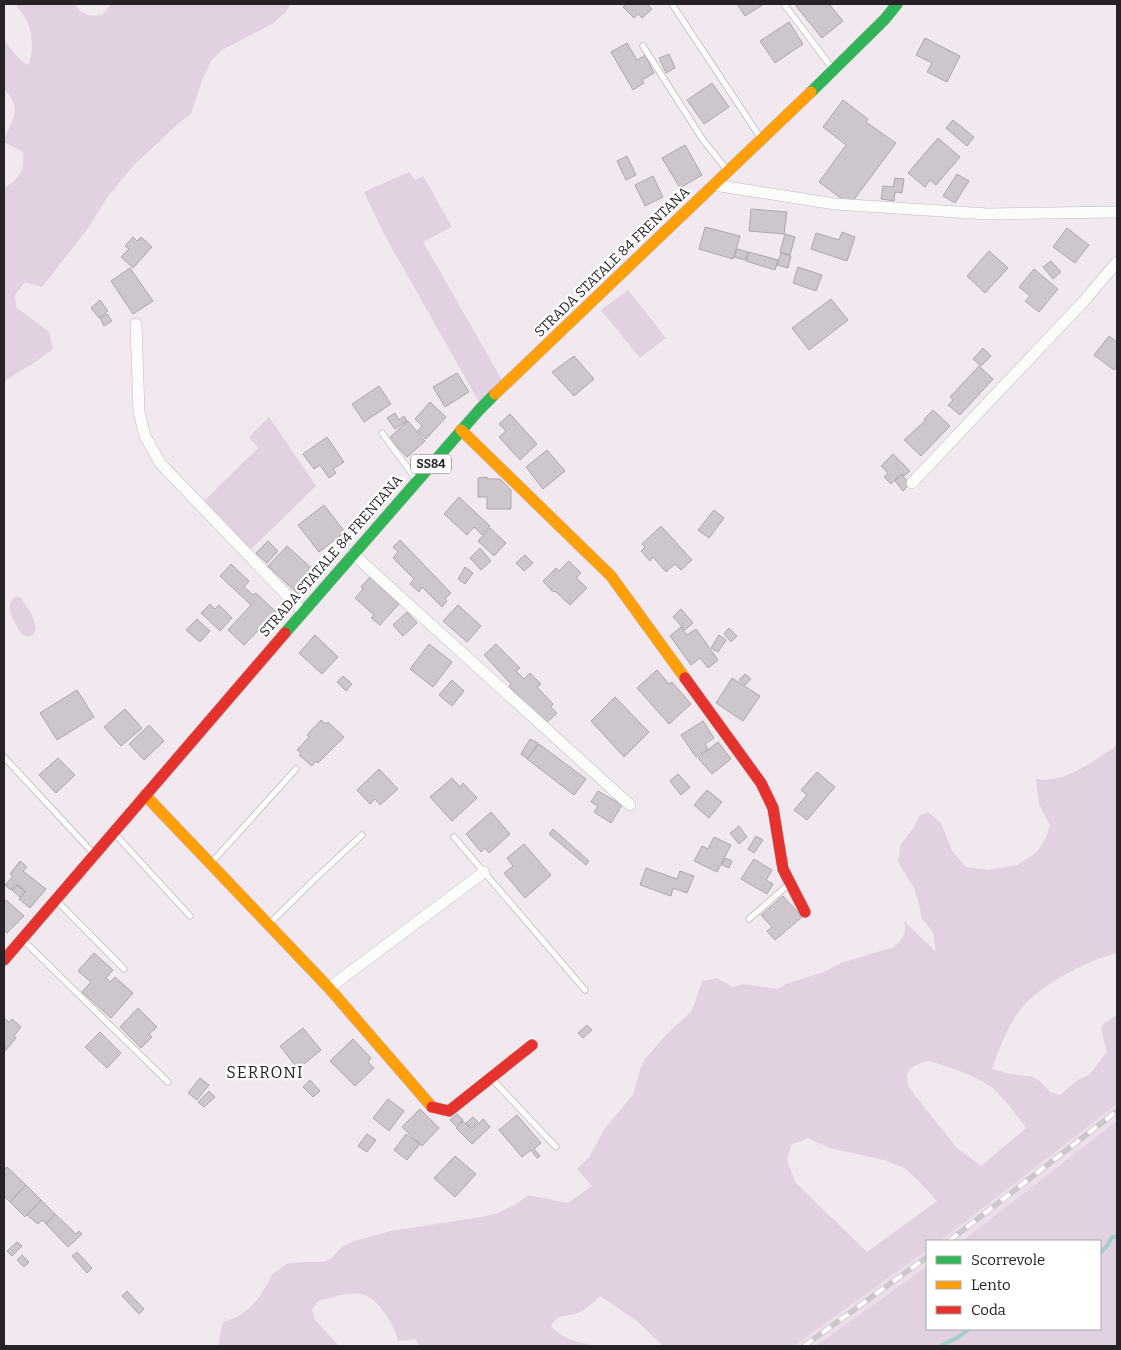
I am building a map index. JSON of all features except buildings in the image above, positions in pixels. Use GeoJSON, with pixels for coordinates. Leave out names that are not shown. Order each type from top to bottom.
{"type":"FeatureCollection","features":[{"type":"Feature","properties":{"kind":"main road","name":"STRADA STATALE 84 FRENTANA"},"geometry":{"type":"LineString","coordinates":[[4,960],[302,612],[486,403],[834,70],[885,19],[897,4]]}},
{"type":"Feature","properties":{"kind":"main road"},"geometry":{"type":"LineString","coordinates":[[461,430],[611,576],[761,783],[773,808],[782,866],[804,912]]}},
{"type":"Feature","properties":{"kind":"main road"},"geometry":{"type":"LineString","coordinates":[[145,795],[329,988],[433,1108],[449,1110],[532,1045]]}},
{"type":"Feature","properties":{"kind":"street"},"geometry":{"type":"LineString","coordinates":[[714,185],[835,204],[988,214],[1117,212]]}},
{"type":"Feature","properties":{"kind":"street"},"geometry":{"type":"LineString","coordinates":[[912,483],[1084,301],[1117,262]]}},
{"type":"Feature","properties":{"kind":"street"},"geometry":{"type":"LineString","coordinates":[[136,324],[139,412],[145,436],[160,463],[302,612]]}},
{"type":"Feature","properties":{"kind":"street"},"geometry":{"type":"LineString","coordinates":[[353,554],[630,805]]}},
{"type":"Feature","properties":{"kind":"street"},"geometry":{"type":"LineString","coordinates":[[329,988],[484,872]]}},
{"type":"Feature","properties":{"kind":"lane"},"geometry":{"type":"LineString","coordinates":[[672,4],[761,138]]}},
{"type":"Feature","properties":{"kind":"lane"},"geometry":{"type":"LineString","coordinates":[[784,4],[834,70]]}},
{"type":"Feature","properties":{"kind":"lane"},"geometry":{"type":"LineString","coordinates":[[643,46],[704,140],[728,170]]}},
{"type":"Feature","properties":{"kind":"lane"},"geometry":{"type":"LineString","coordinates":[[382,433],[417,480]]}},
{"type":"Feature","properties":{"kind":"lane"},"geometry":{"type":"LineString","coordinates":[[4,757],[95,854]]}},
{"type":"Feature","properties":{"kind":"lane"},"geometry":{"type":"LineString","coordinates":[[210,864],[296,770]]}},
{"type":"Feature","properties":{"kind":"lane"},"geometry":{"type":"LineString","coordinates":[[113,832],[190,916]]}},
{"type":"Feature","properties":{"kind":"lane"},"geometry":{"type":"LineString","coordinates":[[268,925],[362,835]]}},
{"type":"Feature","properties":{"kind":"lane"},"geometry":{"type":"LineString","coordinates":[[454,837],[585,990]]}},
{"type":"Feature","properties":{"kind":"lane"},"geometry":{"type":"LineString","coordinates":[[749,918],[790,884]]}},
{"type":"Feature","properties":{"kind":"lane"},"geometry":{"type":"LineString","coordinates":[[55,900],[124,968]]}},
{"type":"Feature","properties":{"kind":"lane"},"geometry":{"type":"LineString","coordinates":[[22,939],[168,1082]]}},
{"type":"Feature","properties":{"kind":"lane"},"geometry":{"type":"LineString","coordinates":[[491,1077],[556,1148]]}},
{"type":"Feature","properties":{"kind":"shaded area"},"geometry":{"type":"Polygon","coordinates":[[[15,4],[75,4],[83,13],[93,16],[102,15],[111,4],[290,4],[286,12],[272,24],[222,50],[211,61],[202,80],[191,114],[134,165],[109,195],[86,231],[42,287],[25,282],[15,295],[16,307],[49,332],[53,349],[4,381],[4,188],[18,177],[23,164],[23,152],[4,142],[15,109],[14,103],[4,89],[4,39],[17,57],[28,65],[32,49],[32,37],[29,26],[15,4]]]}},
{"type":"Feature","properties":{"kind":"shaded area"},"geometry":{"type":"Polygon","coordinates":[[[409,172],[415,180],[423,176],[452,227],[423,242],[502,380],[479,402],[384,234],[364,192],[409,172]]]}},
{"type":"Feature","properties":{"kind":"shaded area"},"geometry":{"type":"Polygon","coordinates":[[[628,290],[666,338],[640,358],[601,310],[628,290]]]}},
{"type":"Feature","properties":{"kind":"shaded area"},"geometry":{"type":"Polygon","coordinates":[[[269,417],[316,486],[249,551],[203,502],[258,448],[249,437],[269,417]]]}},
{"type":"Feature","properties":{"kind":"shaded area"},"geometry":{"type":"Polygon","coordinates":[[[15,597],[20,597],[34,620],[36,629],[33,635],[29,637],[21,634],[11,615],[11,601],[15,597]]]}},
{"type":"Feature","properties":{"kind":"shaded area"},"geometry":{"type":"Polygon","coordinates":[[[1117,745],[1117,953],[1095,960],[1070,972],[1036,993],[1011,1024],[992,1069],[1033,1077],[1041,1082],[1050,1092],[1060,1095],[1079,1079],[1089,1075],[1107,1052],[1101,1029],[1104,1023],[1117,1015],[1117,1104],[941,1240],[926,1240],[926,1251],[794,1346],[663,1346],[637,1321],[600,1296],[583,1311],[557,1318],[551,1326],[566,1338],[595,1346],[420,1346],[415,1339],[398,1341],[385,1313],[374,1300],[361,1294],[351,1294],[318,1301],[312,1310],[315,1320],[339,1346],[218,1346],[223,1322],[237,1317],[250,1308],[260,1296],[273,1274],[287,1264],[324,1262],[332,1258],[340,1248],[354,1241],[391,1231],[498,1213],[516,1204],[528,1195],[568,1203],[592,1186],[577,1169],[589,1157],[605,1128],[633,1095],[641,1067],[646,1058],[665,1036],[692,1011],[702,981],[717,978],[733,987],[743,984],[778,989],[786,984],[824,972],[841,963],[894,947],[904,936],[904,921],[936,952],[933,932],[922,919],[914,888],[898,862],[901,844],[914,827],[919,816],[928,812],[941,823],[952,851],[966,867],[987,870],[1017,865],[1037,852],[1046,838],[1050,825],[1039,804],[1036,779],[1058,778],[1089,764],[1117,745]],[[928,1061],[913,1067],[907,1078],[910,1089],[956,1147],[981,1166],[1026,1128],[994,1089],[976,1078],[944,1065],[928,1061]],[[808,1138],[791,1145],[787,1160],[796,1183],[867,1252],[937,1201],[904,1168],[884,1160],[830,1148],[808,1138]]]}},
{"type":"Feature","properties":{"kind":"shaded area"},"geometry":{"type":"Polygon","coordinates":[[[1117,1104],[1117,1121],[963,1240],[941,1240],[1117,1104]]]}},
{"type":"Feature","properties":{"kind":"shaded area"},"geometry":{"type":"Polygon","coordinates":[[[1117,1121],[1117,1346],[816,1346],[926,1267],[926,1330],[1101,1330],[1101,1240],[963,1240],[1117,1121]]]}},
{"type":"Feature","properties":{"kind":"shaded area"},"geometry":{"type":"Polygon","coordinates":[[[926,1251],[926,1267],[816,1346],[794,1346],[926,1251]]]}},
{"type":"Feature","properties":{"kind":"waterway"},"geometry":{"type":"LineString","coordinates":[[1101,1252],[1108,1245],[1111,1238],[1117,1236]]}},
{"type":"Feature","properties":{"kind":"waterway"},"geometry":{"type":"LineString","coordinates":[[941,1346],[968,1330]]}},
{"type":"Feature","properties":{"kind":"railway"},"geometry":{"type":"LineString","coordinates":[[950,1240],[1117,1111]]}},
{"type":"Feature","properties":{"kind":"railway"},"geometry":{"type":"LineString","coordinates":[[804,1346],[926,1258]]}},
{"type":"Feature","properties":{"kind":"traffic: fast"},"geometry":{"type":"LineString","coordinates":[[811,92],[885,19],[897,4]]}},
{"type":"Feature","properties":{"kind":"traffic: fast"},"geometry":{"type":"LineString","coordinates":[[285,633],[495,394]]}},
{"type":"Feature","properties":{"kind":"traffic: slow"},"geometry":{"type":"LineString","coordinates":[[495,394],[811,92]]}},
{"type":"Feature","properties":{"kind":"traffic: slow"},"geometry":{"type":"LineString","coordinates":[[461,430],[611,576],[685,678]]}},
{"type":"Feature","properties":{"kind":"traffic: slow"},"geometry":{"type":"LineString","coordinates":[[145,795],[329,988],[432,1107]]}},
{"type":"Feature","properties":{"kind":"traffic: jam"},"geometry":{"type":"LineString","coordinates":[[4,960],[285,633]]}},
{"type":"Feature","properties":{"kind":"traffic: jam"},"geometry":{"type":"LineString","coordinates":[[685,678],[761,783],[773,808],[783,869],[805,912]]}},
{"type":"Feature","properties":{"kind":"traffic: jam"},"geometry":{"type":"LineString","coordinates":[[432,1107],[449,1111],[532,1045]]}},
{"type":"Feature","properties":{"kind":"district","name":"SERRONI"},"geometry":{"type":"Point","coordinates":[265,1072]}}]}
